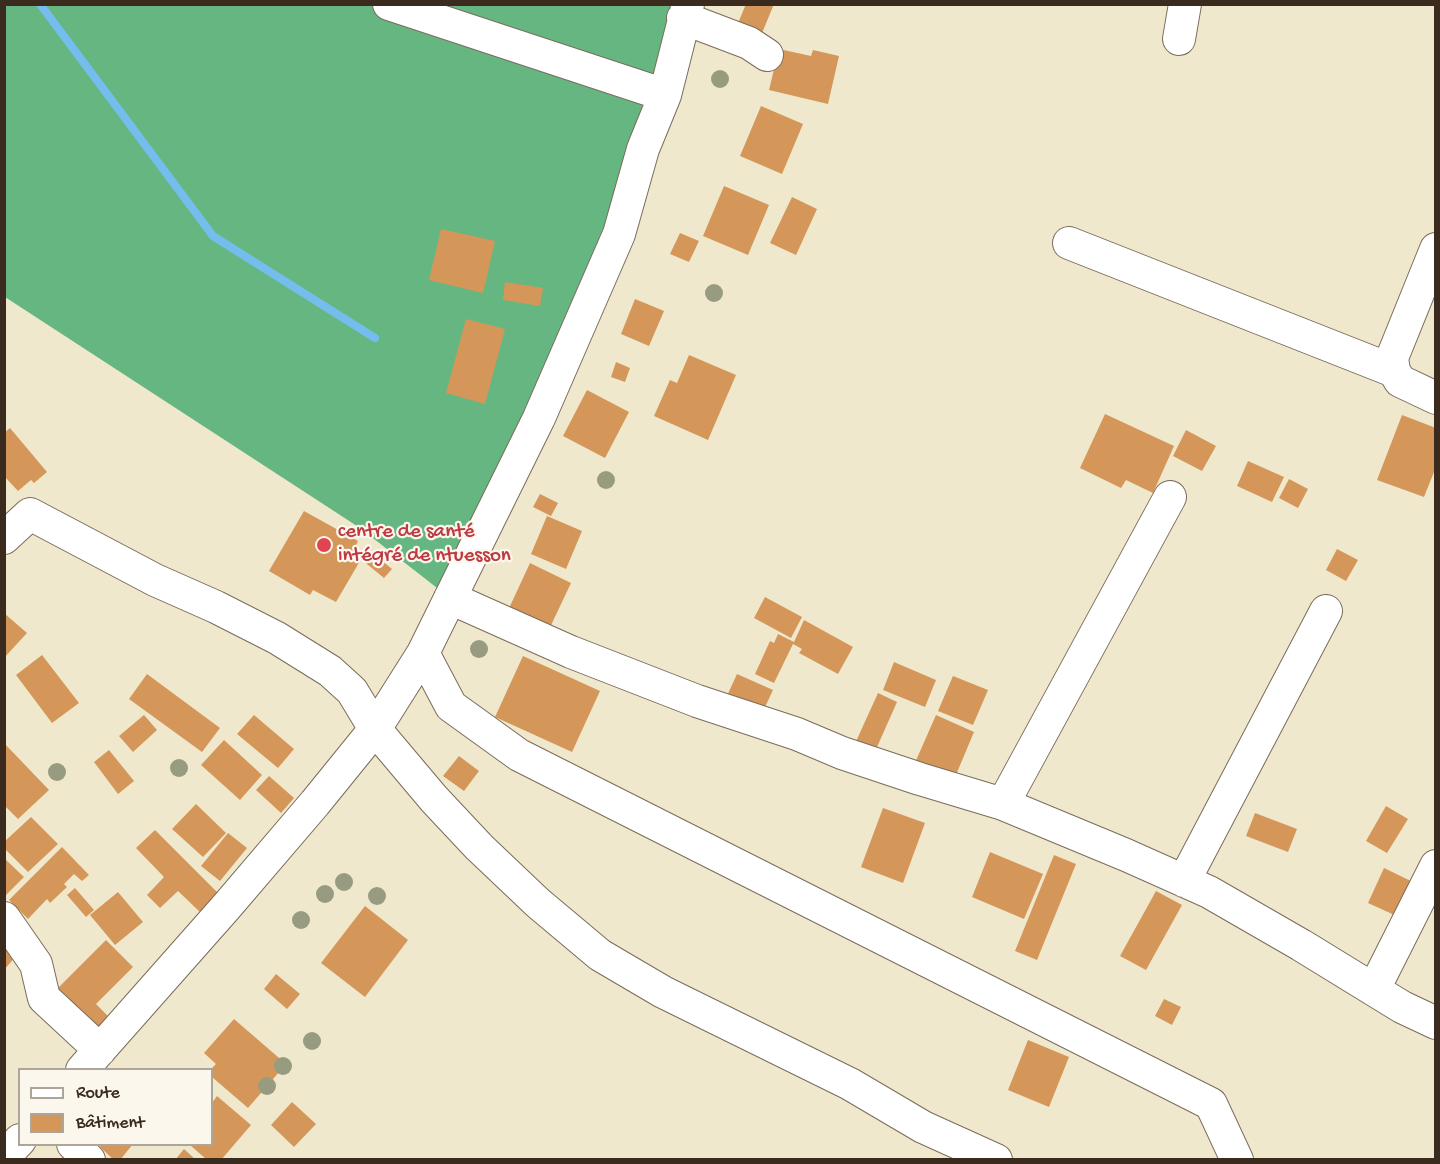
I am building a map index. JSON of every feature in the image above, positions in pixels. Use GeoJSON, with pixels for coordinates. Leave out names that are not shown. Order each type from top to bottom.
{"type":"FeatureCollection","features":[{"type":"Feature","properties":{"kind":"street"},"geometry":{"type":"LineString","coordinates":[[389,4],[665,95]]}},
{"type":"Feature","properties":{"kind":"street"},"geometry":{"type":"LineString","coordinates":[[1179,39],[1185,4]]}},
{"type":"Feature","properties":{"kind":"street"},"geometry":{"type":"LineString","coordinates":[[4,918],[36,964],[45,998],[91,1060],[234,897],[375,729],[423,652],[539,418],[619,234],[643,148],[665,95],[685,11],[767,55]]}},
{"type":"Feature","properties":{"kind":"street"},"geometry":{"type":"LineString","coordinates":[[1069,243],[1394,371]]}},
{"type":"Feature","properties":{"kind":"street"},"geometry":{"type":"LineString","coordinates":[[1436,249],[1392,357],[1394,371],[1400,381],[1436,398]]}},
{"type":"Feature","properties":{"kind":"street"},"geometry":{"type":"LineString","coordinates":[[1003,804],[1170,497]]}},
{"type":"Feature","properties":{"kind":"street"},"geometry":{"type":"LineString","coordinates":[[4,538],[30,514],[155,580],[216,607],[277,638],[330,671],[352,691],[375,729],[434,799],[538,903],[600,955],[663,992],[850,1084],[923,1127],[996,1160]]}},
{"type":"Feature","properties":{"kind":"street"},"geometry":{"type":"LineString","coordinates":[[450,598],[572,652],[697,701],[797,734],[842,753],[908,776],[1003,804],[1184,881],[1209,892],[1402,1007],[1436,1023]]}},
{"type":"Feature","properties":{"kind":"street"},"geometry":{"type":"LineString","coordinates":[[1184,881],[1326,611]]}},
{"type":"Feature","properties":{"kind":"street"},"geometry":{"type":"LineString","coordinates":[[423,652],[451,706],[519,755],[1211,1104],[1237,1160]]}},
{"type":"Feature","properties":{"kind":"street"},"geometry":{"type":"LineString","coordinates":[[1374,989],[1436,866]]}},
{"type":"Feature","properties":{"kind":"street"},"geometry":{"type":"LineString","coordinates":[[4,1157],[18,1142]]}},
{"type":"Feature","properties":{"kind":"street"},"geometry":{"type":"LineString","coordinates":[[75,1146],[89,1160]]}},
{"type":"Feature","properties":{"kind":"green space"},"geometry":{"type":"Polygon","coordinates":[[[4,5],[680,5],[665,95],[450,598],[360,528],[5,297],[4,5]]]}},
{"type":"Feature","properties":{"kind":"building"},"geometry":{"type":"Polygon","coordinates":[[[746,4],[774,4],[760,38],[736,28],[746,4]]]}},
{"type":"Feature","properties":{"kind":"building"},"geometry":{"type":"Polygon","coordinates":[[[779,49],[811,56],[813,50],[839,56],[828,104],[769,90],[779,49]]]}},
{"type":"Feature","properties":{"kind":"building"},"geometry":{"type":"Polygon","coordinates":[[[761,106],[803,124],[782,174],[740,156],[761,106]]]}},
{"type":"Feature","properties":{"kind":"building"},"geometry":{"type":"Polygon","coordinates":[[[724,186],[769,205],[748,255],[703,236],[724,186]]]}},
{"type":"Feature","properties":{"kind":"building"},"geometry":{"type":"Polygon","coordinates":[[[792,197],[817,209],[796,255],[770,243],[792,197]]]}},
{"type":"Feature","properties":{"kind":"building"},"geometry":{"type":"Polygon","coordinates":[[[441,229],[495,241],[483,293],[429,280],[441,229]]]}},
{"type":"Feature","properties":{"kind":"building"},"geometry":{"type":"Polygon","coordinates":[[[680,233],[699,241],[689,262],[670,254],[680,233]]]}},
{"type":"Feature","properties":{"kind":"building"},"geometry":{"type":"Polygon","coordinates":[[[505,282],[543,288],[540,306],[503,300],[505,282]]]}},
{"type":"Feature","properties":{"kind":"building"},"geometry":{"type":"Polygon","coordinates":[[[635,299],[664,311],[649,346],[621,334],[635,299]]]}},
{"type":"Feature","properties":{"kind":"building"},"geometry":{"type":"Polygon","coordinates":[[[466,319],[505,329],[485,404],[446,393],[466,319]]]}},
{"type":"Feature","properties":{"kind":"building"},"geometry":{"type":"Polygon","coordinates":[[[689,355],[736,375],[708,440],[654,416],[670,380],[677,383],[689,355]]]}},
{"type":"Feature","properties":{"kind":"building"},"geometry":{"type":"Polygon","coordinates":[[[616,362],[630,368],[625,382],[611,377],[616,362]]]}},
{"type":"Feature","properties":{"kind":"building"},"geometry":{"type":"Polygon","coordinates":[[[587,390],[629,412],[605,458],[563,436],[587,390]]]}},
{"type":"Feature","properties":{"kind":"building"},"geometry":{"type":"Polygon","coordinates":[[[1105,414],[1174,446],[1153,493],[1126,480],[1121,488],[1080,468],[1105,414]]]}},
{"type":"Feature","properties":{"kind":"building"},"geometry":{"type":"Polygon","coordinates":[[[1402,415],[1436,428],[1436,467],[1424,497],[1377,480],[1402,415]]]}},
{"type":"Feature","properties":{"kind":"building"},"geometry":{"type":"Polygon","coordinates":[[[10,428],[47,472],[34,483],[31,480],[18,491],[4,476],[4,433],[10,428]]]}},
{"type":"Feature","properties":{"kind":"building"},"geometry":{"type":"Polygon","coordinates":[[[1186,430],[1216,446],[1202,471],[1173,456],[1186,430]]]}},
{"type":"Feature","properties":{"kind":"building"},"geometry":{"type":"Polygon","coordinates":[[[1248,461],[1284,477],[1272,502],[1237,486],[1248,461]]]}},
{"type":"Feature","properties":{"kind":"building"},"geometry":{"type":"Polygon","coordinates":[[[1289,479],[1308,489],[1298,508],[1279,498],[1289,479]]]}},
{"type":"Feature","properties":{"kind":"building"},"geometry":{"type":"Polygon","coordinates":[[[540,494],[558,503],[551,516],[533,507],[540,494]]]}},
{"type":"Feature","properties":{"kind":"building"},"geometry":{"type":"Polygon","coordinates":[[[304,511],[358,541],[351,555],[360,561],[336,602],[313,590],[310,595],[269,571],[304,511]]]}},
{"type":"Feature","properties":{"kind":"building"},"geometry":{"type":"Polygon","coordinates":[[[547,516],[582,531],[566,569],[531,554],[547,516]]]}},
{"type":"Feature","properties":{"kind":"building"},"geometry":{"type":"Polygon","coordinates":[[[1337,549],[1358,560],[1346,581],[1326,570],[1337,549]]]}},
{"type":"Feature","properties":{"kind":"building"},"geometry":{"type":"Polygon","coordinates":[[[370,551],[392,569],[384,578],[362,560],[370,551]]]}},
{"type":"Feature","properties":{"kind":"building"},"geometry":{"type":"Polygon","coordinates":[[[530,563],[571,583],[545,638],[504,619],[530,563]]]}},
{"type":"Feature","properties":{"kind":"building"},"geometry":{"type":"Polygon","coordinates":[[[765,597],[802,617],[791,638],[754,618],[765,597]]]}},
{"type":"Feature","properties":{"kind":"building"},"geometry":{"type":"Polygon","coordinates":[[[4,613],[27,633],[4,658],[4,613]]]}},
{"type":"Feature","properties":{"kind":"building"},"geometry":{"type":"Polygon","coordinates":[[[804,620],[853,647],[838,674],[799,653],[802,649],[793,644],[774,683],[755,674],[770,641],[774,643],[778,634],[794,642],[804,620]]]}},
{"type":"Feature","properties":{"kind":"building"},"geometry":{"type":"Polygon","coordinates":[[[42,655],[79,703],[52,723],[16,675],[42,655]]]}},
{"type":"Feature","properties":{"kind":"building"},"geometry":{"type":"Polygon","coordinates":[[[523,656],[600,691],[572,752],[495,717],[523,656]]]}},
{"type":"Feature","properties":{"kind":"building"},"geometry":{"type":"Polygon","coordinates":[[[894,662],[936,680],[925,707],[883,690],[894,662]]]}},
{"type":"Feature","properties":{"kind":"building"},"geometry":{"type":"Polygon","coordinates":[[[147,674],[220,728],[202,752],[129,699],[147,674]]]}},
{"type":"Feature","properties":{"kind":"building"},"geometry":{"type":"Polygon","coordinates":[[[737,674],[773,690],[759,720],[726,698],[737,674]]]}},
{"type":"Feature","properties":{"kind":"building"},"geometry":{"type":"Polygon","coordinates":[[[953,676],[988,690],[973,725],[938,711],[953,676]]]}},
{"type":"Feature","properties":{"kind":"building"},"geometry":{"type":"Polygon","coordinates":[[[878,693],[897,702],[873,756],[853,748],[878,693]]]}},
{"type":"Feature","properties":{"kind":"building"},"geometry":{"type":"Polygon","coordinates":[[[144,715],[157,730],[133,752],[119,736],[144,715]]]}},
{"type":"Feature","properties":{"kind":"building"},"geometry":{"type":"Polygon","coordinates":[[[254,715],[294,749],[278,768],[237,734],[254,715]]]}},
{"type":"Feature","properties":{"kind":"building"},"geometry":{"type":"Polygon","coordinates":[[[936,715],[974,732],[953,782],[914,765],[936,715]]]}},
{"type":"Feature","properties":{"kind":"building"},"geometry":{"type":"Polygon","coordinates":[[[224,740],[262,775],[240,800],[201,765],[224,740]]]}},
{"type":"Feature","properties":{"kind":"building"},"geometry":{"type":"Polygon","coordinates":[[[4,743],[49,790],[18,819],[4,805],[4,743]]]}},
{"type":"Feature","properties":{"kind":"building"},"geometry":{"type":"Polygon","coordinates":[[[109,750],[134,781],[118,794],[94,762],[109,750]]]}},
{"type":"Feature","properties":{"kind":"building"},"geometry":{"type":"Polygon","coordinates":[[[459,756],[479,771],[464,791],[443,776],[459,756]]]}},
{"type":"Feature","properties":{"kind":"building"},"geometry":{"type":"Polygon","coordinates":[[[269,776],[294,798],[281,813],[256,790],[269,776]]]}},
{"type":"Feature","properties":{"kind":"building"},"geometry":{"type":"Polygon","coordinates":[[[196,804],[226,833],[203,857],[172,829],[196,804]]]}},
{"type":"Feature","properties":{"kind":"building"},"geometry":{"type":"Polygon","coordinates":[[[1386,806],[1408,819],[1387,853],[1366,841],[1386,806]]]}},
{"type":"Feature","properties":{"kind":"building"},"geometry":{"type":"Polygon","coordinates":[[[883,808],[925,823],[903,883],[861,867],[883,808]]]}},
{"type":"Feature","properties":{"kind":"building"},"geometry":{"type":"Polygon","coordinates":[[[1255,813],[1297,829],[1288,852],[1246,836],[1255,813]]]}},
{"type":"Feature","properties":{"kind":"building"},"geometry":{"type":"Polygon","coordinates":[[[31,817],[58,844],[28,872],[4,848],[4,842],[31,817]]]}},
{"type":"Feature","properties":{"kind":"building"},"geometry":{"type":"Polygon","coordinates":[[[155,830],[221,896],[202,914],[178,891],[160,908],[147,895],[164,877],[136,848],[155,830]]]}},
{"type":"Feature","properties":{"kind":"building"},"geometry":{"type":"Polygon","coordinates":[[[228,833],[247,848],[220,881],[201,866],[228,833]]]}},
{"type":"Feature","properties":{"kind":"building"},"geometry":{"type":"Polygon","coordinates":[[[62,847],[89,875],[82,881],[74,874],[64,884],[67,887],[50,903],[47,899],[28,919],[9,900],[62,847]]]}},
{"type":"Feature","properties":{"kind":"building"},"geometry":{"type":"Polygon","coordinates":[[[990,852],[1043,874],[1024,919],[972,897],[990,852]]]}},
{"type":"Feature","properties":{"kind":"building"},"geometry":{"type":"Polygon","coordinates":[[[1054,855],[1076,864],[1037,960],[1015,951],[1054,855]]]}},
{"type":"Feature","properties":{"kind":"building"},"geometry":{"type":"Polygon","coordinates":[[[4,858],[24,877],[4,897],[4,858]]]}},
{"type":"Feature","properties":{"kind":"building"},"geometry":{"type":"Polygon","coordinates":[[[1384,868],[1417,884],[1401,918],[1368,903],[1384,868]]]}},
{"type":"Feature","properties":{"kind":"building"},"geometry":{"type":"Polygon","coordinates":[[[75,888],[94,910],[86,917],[67,895],[75,888]]]}},
{"type":"Feature","properties":{"kind":"building"},"geometry":{"type":"Polygon","coordinates":[[[1156,891],[1182,905],[1146,970],[1120,956],[1156,891]]]}},
{"type":"Feature","properties":{"kind":"building"},"geometry":{"type":"Polygon","coordinates":[[[118,892],[143,922],[115,945],[90,915],[118,892]]]}},
{"type":"Feature","properties":{"kind":"building"},"geometry":{"type":"Polygon","coordinates":[[[365,906],[408,940],[365,997],[321,963],[365,906]]]}},
{"type":"Feature","properties":{"kind":"building"},"geometry":{"type":"Polygon","coordinates":[[[106,940],[133,967],[96,1004],[109,1017],[96,1030],[56,990],[106,940]]]}},
{"type":"Feature","properties":{"kind":"building"},"geometry":{"type":"Polygon","coordinates":[[[4,941],[16,956],[4,970],[4,941]]]}},
{"type":"Feature","properties":{"kind":"building"},"geometry":{"type":"Polygon","coordinates":[[[276,974],[300,994],[287,1009],[264,989],[276,974]]]}},
{"type":"Feature","properties":{"kind":"building"},"geometry":{"type":"Polygon","coordinates":[[[1164,999],[1181,1007],[1172,1025],[1155,1016],[1164,999]]]}},
{"type":"Feature","properties":{"kind":"building"},"geometry":{"type":"Polygon","coordinates":[[[234,1019],[286,1064],[248,1108],[213,1078],[212,1068],[216,1064],[204,1053],[234,1019]]]}},
{"type":"Feature","properties":{"kind":"building"},"geometry":{"type":"Polygon","coordinates":[[[1028,1040],[1069,1057],[1049,1107],[1008,1090],[1028,1040]]]}},
{"type":"Feature","properties":{"kind":"building"},"geometry":{"type":"Polygon","coordinates":[[[217,1096],[251,1125],[221,1160],[207,1160],[191,1146],[213,1146],[213,1102],[217,1096]]]}},
{"type":"Feature","properties":{"kind":"building"},"geometry":{"type":"Polygon","coordinates":[[[292,1102],[316,1124],[294,1147],[271,1125],[292,1102]]]}},
{"type":"Feature","properties":{"kind":"building"},"geometry":{"type":"Polygon","coordinates":[[[131,1146],[120,1160],[114,1160],[100,1147],[131,1146]]]}},
{"type":"Feature","properties":{"kind":"building"},"geometry":{"type":"Polygon","coordinates":[[[184,1149],[196,1160],[175,1160],[184,1149]]]}},
{"type":"Feature","properties":{"kind":"waterway"},"geometry":{"type":"LineString","coordinates":[[40,4],[213,236],[375,338]]}},
{"type":"Feature","properties":{"kind":"place","name":"centre de santé intégré de ntuesson"},"geometry":{"type":"Point","coordinates":[324,545]}}]}
